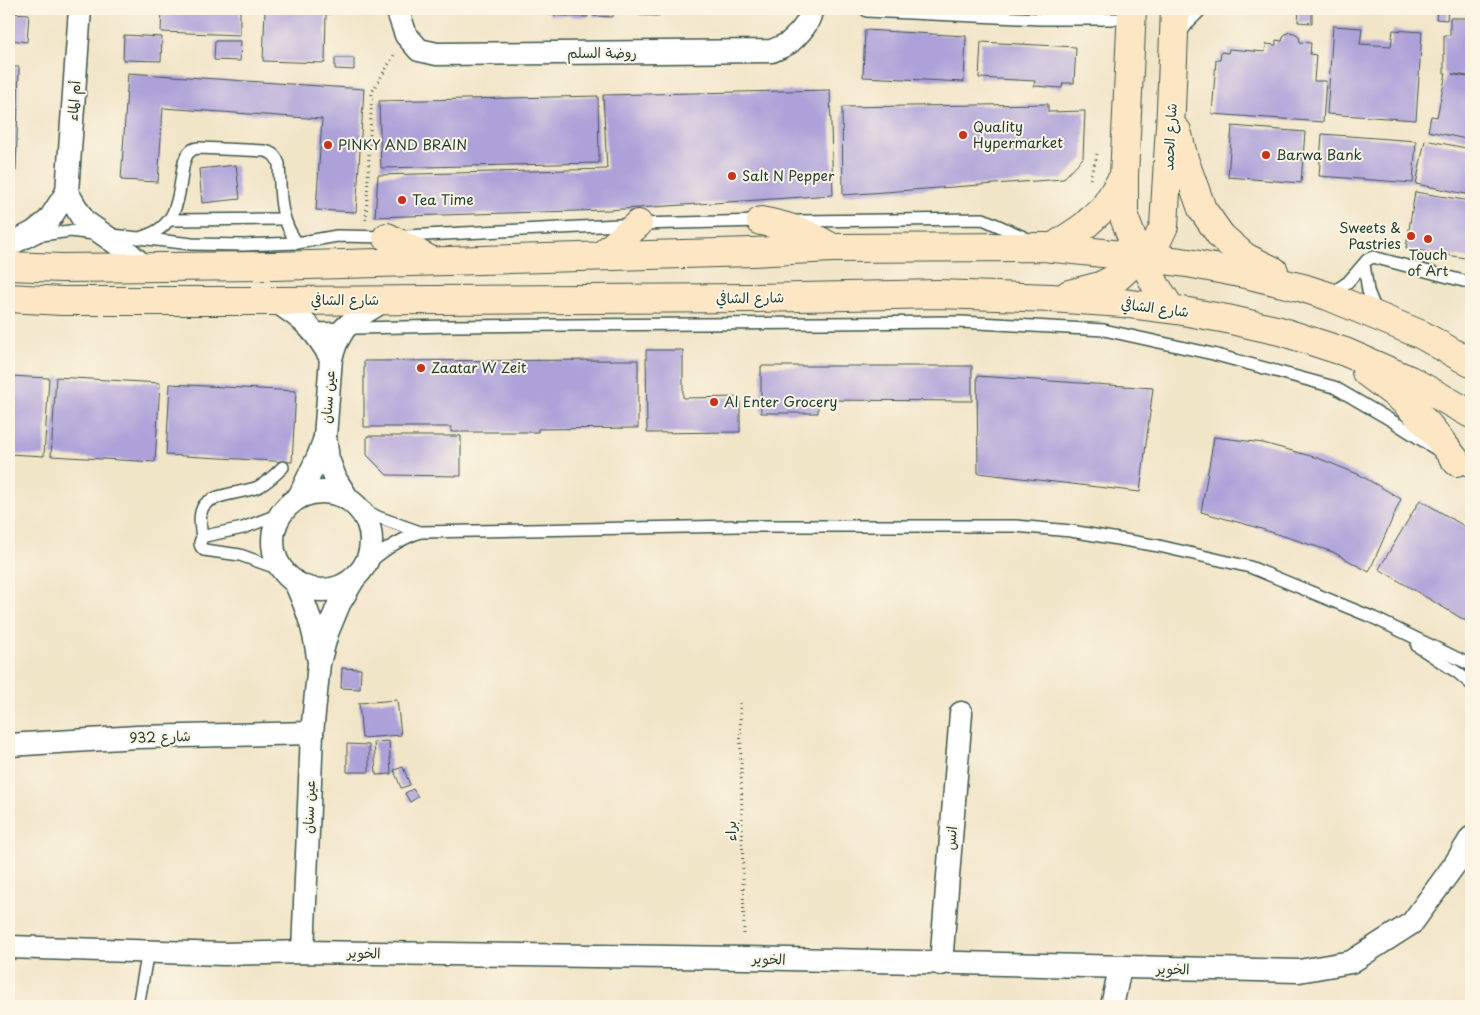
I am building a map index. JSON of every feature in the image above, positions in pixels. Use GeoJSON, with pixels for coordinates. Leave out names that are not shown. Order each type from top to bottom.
{"type":"FeatureCollection","features":[{"type":"Feature","properties":{"kind":"main road"},"geometry":{"type":"LineString","coordinates":[[1132,14],[1124,176],[1124,217],[1141,257],[1171,309]]}},
{"type":"Feature","properties":{"kind":"main road","name":"شارع الحمد"},"geometry":{"type":"LineString","coordinates":[[1051,298],[1100,286],[1118,277],[1157,241],[1164,226],[1175,21]]}},
{"type":"Feature","properties":{"kind":"main road"},"geometry":{"type":"LineString","coordinates":[[1171,109],[1184,159],[1202,209],[1221,236],[1245,257],[1316,292],[1422,335],[1471,364]]}},
{"type":"Feature","properties":{"kind":"main road"},"geometry":{"type":"LineString","coordinates":[[1049,248],[1082,228],[1104,208],[1124,176]]}},
{"type":"Feature","properties":{"kind":"main road"},"geometry":{"type":"LineString","coordinates":[[761,221],[775,223],[813,236],[833,248]]}},
{"type":"Feature","properties":{"kind":"main road"},"geometry":{"type":"LineString","coordinates":[[602,256],[638,224]]}},
{"type":"Feature","properties":{"kind":"main road"},"geometry":{"type":"LineString","coordinates":[[376,237],[432,260]]}},
{"type":"Feature","properties":{"kind":"main road"},"geometry":{"type":"LineString","coordinates":[[9,266],[62,268],[274,266],[833,248],[1049,248],[1141,257],[1207,267],[1316,292]]}},
{"type":"Feature","properties":{"kind":"main road","name":"شارع الشافي"},"geometry":{"type":"LineString","coordinates":[[9,298],[62,301],[275,301],[743,298],[938,294],[1051,298],[1122,303],[1228,319],[1280,331],[1345,352],[1410,380],[1471,414]]}},
{"type":"Feature","properties":{"kind":"main road"},"geometry":{"type":"LineString","coordinates":[[1345,352],[1373,378],[1403,400],[1429,426],[1464,467]]}},
{"type":"Feature","properties":{"kind":"street","name":"أم الماء"},"geometry":{"type":"LineString","coordinates":[[15,242],[49,220],[67,192],[80,9]]}},
{"type":"Feature","properties":{"kind":"street","name":"روضة السلم"},"geometry":{"type":"LineString","coordinates":[[396,9],[406,35],[419,50],[437,54],[772,51],[789,43],[804,27],[812,9]]}},
{"type":"Feature","properties":{"kind":"street"},"geometry":{"type":"LineString","coordinates":[[1175,21],[1184,19],[1194,9]]}},
{"type":"Feature","properties":{"kind":"street"},"geometry":{"type":"LineString","coordinates":[[67,192],[84,221],[123,248],[145,267]]}},
{"type":"Feature","properties":{"kind":"street","name":"عين سنان"},"geometry":{"type":"LineString","coordinates":[[353,503],[336,480],[328,459],[325,437],[331,358],[336,343],[344,329],[356,317],[385,300]]}},
{"type":"Feature","properties":{"kind":"street","name":"عين سنان"},"geometry":{"type":"LineString","coordinates":[[275,301],[298,316],[312,329],[331,358]]}},
{"type":"Feature","properties":{"kind":"street","name":"عين سنان"},"geometry":{"type":"LineString","coordinates":[[299,497],[315,464],[325,437]]}},
{"type":"Feature","properties":{"kind":"street"},"geometry":{"type":"LineString","coordinates":[[324,491],[337,494],[353,503],[366,518],[370,530],[369,556],[359,572],[344,585],[332,589],[307,588],[290,578],[278,563],[274,551],[273,538],[280,514],[289,504],[311,492],[324,491]]}},
{"type":"Feature","properties":{"kind":"street","name":"عين سنان"},"geometry":{"type":"LineString","coordinates":[[303,952],[312,733],[319,663],[327,633],[339,604],[359,572]]}},
{"type":"Feature","properties":{"kind":"street","name":"عين سنان"},"geometry":{"type":"LineString","coordinates":[[290,578],[307,608],[315,635],[319,663]]}},
{"type":"Feature","properties":{"kind":"street","name":"انس"},"geometry":{"type":"LineString","coordinates":[[941,964],[961,713]]}},
{"type":"Feature","properties":{"kind":"street","name":"شارع 932"},"geometry":{"type":"LineString","coordinates":[[9,745],[138,737],[312,733]]}},
{"type":"Feature","properties":{"kind":"street","name":"الخوير"},"geometry":{"type":"LineString","coordinates":[[9,947],[224,954],[303,952],[745,958],[1298,972],[1351,962],[1412,923],[1455,864],[1471,838]]}},
{"type":"Feature","properties":{"kind":"street"},"geometry":{"type":"LineString","coordinates":[[1112,1006],[1120,968]]}},
{"type":"Feature","properties":{"kind":"lane"},"geometry":{"type":"LineString","coordinates":[[867,11],[1132,14]]}},
{"type":"Feature","properties":{"kind":"lane"},"geometry":{"type":"LineString","coordinates":[[140,238],[161,228],[169,220],[176,205],[184,161],[192,149],[199,148],[265,151],[277,157],[281,208],[289,232],[297,243]]}},
{"type":"Feature","properties":{"kind":"lane"},"geometry":{"type":"LineString","coordinates":[[169,220],[284,219]]}},
{"type":"Feature","properties":{"kind":"lane"},"geometry":{"type":"LineString","coordinates":[[15,242],[70,231],[192,244],[244,245],[297,243],[337,236],[376,237],[638,224],[983,219],[1049,248]]}},
{"type":"Feature","properties":{"kind":"lane"},"geometry":{"type":"LineString","coordinates":[[1316,292],[1348,282],[1367,260],[1373,257],[1471,284]]}},
{"type":"Feature","properties":{"kind":"lane"},"geometry":{"type":"LineString","coordinates":[[1364,264],[1368,291],[1378,317]]}},
{"type":"Feature","properties":{"kind":"lane"},"geometry":{"type":"LineString","coordinates":[[312,329],[961,322],[1104,330],[1213,354],[1334,387],[1394,422],[1464,467]]}},
{"type":"Feature","properties":{"kind":"lane"},"geometry":{"type":"LineString","coordinates":[[283,467],[267,482],[258,487],[215,498],[205,504],[201,515],[202,538],[200,546],[204,550],[240,555],[271,566],[290,578]]}},
{"type":"Feature","properties":{"kind":"lane"},"geometry":{"type":"LineString","coordinates":[[353,503],[378,517],[420,532]]}},
{"type":"Feature","properties":{"kind":"lane"},"geometry":{"type":"LineString","coordinates":[[202,538],[244,528],[280,514]]}},
{"type":"Feature","properties":{"kind":"lane"},"geometry":{"type":"LineString","coordinates":[[359,572],[380,552],[400,540],[420,532],[739,526],[1015,526],[1061,530],[1159,546],[1250,567],[1374,618],[1471,665]]}},
{"type":"Feature","properties":{"kind":"lane"},"geometry":{"type":"LineString","coordinates":[[1374,618],[1458,673],[1471,684]]}},
{"type":"Feature","properties":{"kind":"lane"},"geometry":{"type":"LineString","coordinates":[[138,1006],[148,951]]}},
{"type":"Feature","properties":{"kind":"path"},"geometry":{"type":"LineString","coordinates":[[376,237],[372,92],[406,35]]}},
{"type":"Feature","properties":{"kind":"path"},"geometry":{"type":"LineString","coordinates":[[1087,186],[1099,146]]}},
{"type":"Feature","properties":{"kind":"path","name":"براء"},"geometry":{"type":"LineString","coordinates":[[740,702],[745,958]]}},
{"type":"Feature","properties":{"kind":"building"},"geometry":{"type":"Polygon","coordinates":[[[162,9],[240,9],[240,35],[161,32],[162,9]]]}},
{"type":"Feature","properties":{"kind":"building"},"geometry":{"type":"Polygon","coordinates":[[[265,9],[331,9],[331,14],[326,14],[325,63],[263,61],[265,9]]]}},
{"type":"Feature","properties":{"kind":"building"},"geometry":{"type":"Polygon","coordinates":[[[549,9],[588,9],[588,17],[549,15],[549,9]]]}},
{"type":"Feature","properties":{"kind":"building"},"geometry":{"type":"Polygon","coordinates":[[[594,9],[613,9],[613,17],[593,16],[594,9]]]}},
{"type":"Feature","properties":{"kind":"building"},"geometry":{"type":"Polygon","coordinates":[[[639,9],[659,9],[659,16],[639,15],[639,9]]]}},
{"type":"Feature","properties":{"kind":"building"},"geometry":{"type":"Polygon","coordinates":[[[753,9],[766,9],[760,15],[753,9]]]}},
{"type":"Feature","properties":{"kind":"building"},"geometry":{"type":"Polygon","coordinates":[[[1299,9],[1312,9],[1312,23],[1298,22],[1299,9]]]}},
{"type":"Feature","properties":{"kind":"building"},"geometry":{"type":"Polygon","coordinates":[[[1437,9],[1448,9],[1447,20],[1436,19],[1437,9]]]}},
{"type":"Feature","properties":{"kind":"building"},"geometry":{"type":"Polygon","coordinates":[[[12,13],[29,14],[27,42],[10,40],[12,13]]]}},
{"type":"Feature","properties":{"kind":"building"},"geometry":{"type":"Polygon","coordinates":[[[1450,18],[1471,18],[1471,76],[1452,74],[1471,78],[1471,140],[1428,131],[1431,116],[1437,117],[1446,73],[1444,73],[1444,35],[1450,35],[1450,18]]]}},
{"type":"Feature","properties":{"kind":"building"},"geometry":{"type":"Polygon","coordinates":[[[1333,26],[1362,28],[1360,44],[1391,46],[1393,30],[1422,32],[1416,120],[1327,114],[1333,26]]]}},
{"type":"Feature","properties":{"kind":"building"},"geometry":{"type":"Polygon","coordinates":[[[865,30],[966,36],[964,82],[863,77],[865,30]]]}},
{"type":"Feature","properties":{"kind":"building"},"geometry":{"type":"Polygon","coordinates":[[[1289,32],[1299,36],[1300,42],[1311,43],[1310,54],[1316,55],[1314,81],[1326,81],[1323,122],[1212,114],[1216,60],[1220,60],[1221,52],[1228,53],[1229,49],[1265,52],[1266,44],[1276,45],[1276,40],[1282,41],[1284,35],[1289,32]]]}},
{"type":"Feature","properties":{"kind":"building"},"geometry":{"type":"Polygon","coordinates":[[[124,35],[162,37],[161,61],[123,60],[124,35]]]}},
{"type":"Feature","properties":{"kind":"building"},"geometry":{"type":"Polygon","coordinates":[[[215,41],[241,41],[240,61],[214,60],[215,41]]]}},
{"type":"Feature","properties":{"kind":"building"},"geometry":{"type":"Polygon","coordinates":[[[981,42],[1076,47],[1074,83],[1063,83],[1062,88],[1034,86],[1035,81],[979,78],[981,42]]]}},
{"type":"Feature","properties":{"kind":"building"},"geometry":{"type":"Polygon","coordinates":[[[335,58],[354,58],[354,70],[335,69],[335,58]]]}},
{"type":"Feature","properties":{"kind":"building"},"geometry":{"type":"Polygon","coordinates":[[[9,67],[19,67],[16,171],[9,170],[9,67]]]}},
{"type":"Feature","properties":{"kind":"building"},"geometry":{"type":"Polygon","coordinates":[[[128,73],[364,89],[356,212],[316,210],[322,119],[163,108],[158,182],[121,180],[128,73]]]}},
{"type":"Feature","properties":{"kind":"building"},"geometry":{"type":"Polygon","coordinates":[[[830,90],[833,195],[608,210],[375,217],[378,175],[607,169],[603,95],[830,90]]]}},
{"type":"Feature","properties":{"kind":"building"},"geometry":{"type":"Polygon","coordinates":[[[598,96],[599,163],[381,168],[379,101],[598,96]]]}},
{"type":"Feature","properties":{"kind":"building","name":"Quality Hypermarket"},"geometry":{"type":"Polygon","coordinates":[[[1048,104],[1048,112],[1085,111],[1083,158],[1063,179],[843,195],[842,107],[1048,104]]]}},
{"type":"Feature","properties":{"kind":"building","name":"Barwa Bank"},"geometry":{"type":"Polygon","coordinates":[[[1232,126],[1305,132],[1301,183],[1228,177],[1232,126]]]}},
{"type":"Feature","properties":{"kind":"building"},"geometry":{"type":"Polygon","coordinates":[[[1322,134],[1416,141],[1413,183],[1319,176],[1322,134]]]}},
{"type":"Feature","properties":{"kind":"building"},"geometry":{"type":"Polygon","coordinates":[[[1425,140],[1471,149],[1471,195],[1416,184],[1425,140]]]}},
{"type":"Feature","properties":{"kind":"building"},"geometry":{"type":"Polygon","coordinates":[[[236,165],[240,199],[202,203],[199,169],[236,165]]]}},
{"type":"Feature","properties":{"kind":"building"},"geometry":{"type":"Polygon","coordinates":[[[1415,192],[1471,201],[1471,259],[1406,248],[1415,192]]]}},
{"type":"Feature","properties":{"kind":"building"},"geometry":{"type":"Polygon","coordinates":[[[646,350],[683,350],[683,398],[740,397],[740,432],[647,433],[646,350]]]}},
{"type":"Feature","properties":{"kind":"building"},"geometry":{"type":"Polygon","coordinates":[[[638,360],[638,428],[538,429],[538,432],[451,432],[451,427],[364,427],[364,361],[638,360]]]}},
{"type":"Feature","properties":{"kind":"building"},"geometry":{"type":"Polygon","coordinates":[[[761,366],[972,366],[972,401],[818,400],[818,413],[761,413],[761,366]]]}},
{"type":"Feature","properties":{"kind":"building"},"geometry":{"type":"Polygon","coordinates":[[[9,376],[49,378],[44,456],[9,454],[9,376]]]}},
{"type":"Feature","properties":{"kind":"building"},"geometry":{"type":"Polygon","coordinates":[[[977,376],[1153,388],[1140,492],[978,473],[977,376]]]}},
{"type":"Feature","properties":{"kind":"building"},"geometry":{"type":"Polygon","coordinates":[[[56,377],[160,383],[155,462],[51,456],[56,377]]]}},
{"type":"Feature","properties":{"kind":"building"},"geometry":{"type":"Polygon","coordinates":[[[170,384],[296,391],[292,462],[166,455],[170,384]]]}},
{"type":"Feature","properties":{"kind":"building"},"geometry":{"type":"Polygon","coordinates":[[[367,436],[461,436],[461,476],[387,475],[367,455],[367,436]]]}},
{"type":"Feature","properties":{"kind":"building"},"geometry":{"type":"Polygon","coordinates":[[[1214,437],[1263,443],[1318,458],[1360,475],[1401,499],[1369,572],[1333,552],[1201,512],[1214,437]]]}},
{"type":"Feature","properties":{"kind":"building"},"geometry":{"type":"Polygon","coordinates":[[[1420,500],[1471,530],[1471,624],[1379,569],[1420,500]]]}},
{"type":"Feature","properties":{"kind":"building"},"geometry":{"type":"Polygon","coordinates":[[[342,668],[361,669],[360,689],[341,688],[342,668]]]}},
{"type":"Feature","properties":{"kind":"building"},"geometry":{"type":"Polygon","coordinates":[[[397,700],[401,735],[362,738],[359,703],[397,700]]]}},
{"type":"Feature","properties":{"kind":"building"},"geometry":{"type":"Polygon","coordinates":[[[389,741],[391,774],[376,775],[374,742],[389,741]]]}},
{"type":"Feature","properties":{"kind":"building"},"geometry":{"type":"Polygon","coordinates":[[[347,744],[369,745],[369,772],[347,772],[347,744]]]}},
{"type":"Feature","properties":{"kind":"building"},"geometry":{"type":"Polygon","coordinates":[[[403,767],[410,785],[401,788],[394,770],[403,767]]]}},
{"type":"Feature","properties":{"kind":"building"},"geometry":{"type":"Polygon","coordinates":[[[413,789],[418,797],[410,802],[405,793],[413,789]]]}},
{"type":"Feature","properties":{"kind":"place","name":"Quality Hypermarket"},"geometry":{"type":"Point","coordinates":[963,135]}},
{"type":"Feature","properties":{"kind":"place","name":"PINKY AND BRAIN"},"geometry":{"type":"Point","coordinates":[328,145]}},
{"type":"Feature","properties":{"kind":"place","name":"Barwa Bank"},"geometry":{"type":"Point","coordinates":[1266,155]}},
{"type":"Feature","properties":{"kind":"place","name":"Salt N Pepper"},"geometry":{"type":"Point","coordinates":[732,176]}},
{"type":"Feature","properties":{"kind":"place","name":"Tea Time"},"geometry":{"type":"Point","coordinates":[402,200]}},
{"type":"Feature","properties":{"kind":"place","name":"Sweets & Pastries"},"geometry":{"type":"Point","coordinates":[1411,236]}},
{"type":"Feature","properties":{"kind":"place","name":"Touch of Art"},"geometry":{"type":"Point","coordinates":[1428,239]}},
{"type":"Feature","properties":{"kind":"place","name":"Zaatar W Zeit"},"geometry":{"type":"Point","coordinates":[421,368]}},
{"type":"Feature","properties":{"kind":"place","name":"Al Enter Grocery"},"geometry":{"type":"Point","coordinates":[714,402]}}]}
